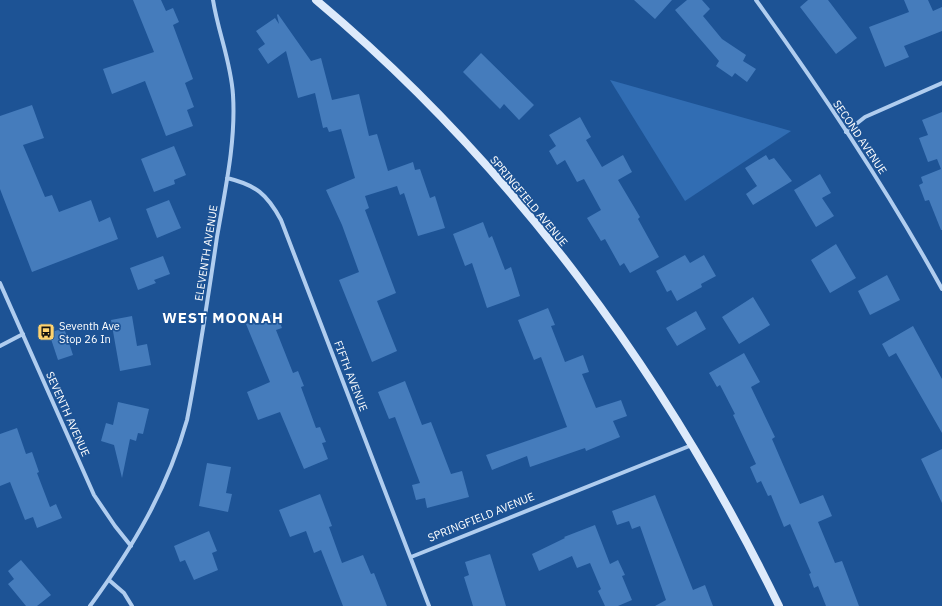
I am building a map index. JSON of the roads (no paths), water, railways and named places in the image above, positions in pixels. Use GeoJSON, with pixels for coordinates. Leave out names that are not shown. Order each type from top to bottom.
{"type":"FeatureCollection","features":[{"type":"Feature","properties":{"kind":"street","name":"ELEVENTH AVENUE"},"geometry":{"type":"LineString","coordinates":[[90,606],[131,546],[165,484],[178,451],[187,420],[227,178],[233,126],[233,95],[230,67],[216,19],[213,0]]}},
{"type":"Feature","properties":{"kind":"street","name":"SPRINGFIELD AVENUE"},"geometry":{"type":"LineString","coordinates":[[316,0],[400,77],[447,124],[538,227],[623,338],[692,444],[751,550],[779,606]]}},
{"type":"Feature","properties":{"kind":"street","name":"SECOND AVENUE"},"geometry":{"type":"LineString","coordinates":[[756,0],[846,132],[908,228],[942,289]]}},
{"type":"Feature","properties":{"kind":"street"},"geometry":{"type":"LineString","coordinates":[[846,132],[865,117],[942,83]]}},
{"type":"Feature","properties":{"kind":"street","name":"FIFTH AVENUE"},"geometry":{"type":"LineString","coordinates":[[227,178],[245,183],[258,189],[273,206],[281,220],[429,606]]}},
{"type":"Feature","properties":{"kind":"street","name":"SEVENTH AVENUE"},"geometry":{"type":"LineString","coordinates":[[0,283],[94,495],[114,526],[131,546]]}},
{"type":"Feature","properties":{"kind":"street"},"geometry":{"type":"LineString","coordinates":[[0,346],[23,334]]}},
{"type":"Feature","properties":{"kind":"street","name":"SPRINGFIELD AVENUE"},"geometry":{"type":"LineString","coordinates":[[411,557],[692,444]]}},
{"type":"Feature","properties":{"kind":"street"},"geometry":{"type":"LineString","coordinates":[[109,580],[124,593],[132,606]]}},
{"type":"Feature","properties":{"kind":"place","name":"Seventh Ave Stop 26 In"},"geometry":{"type":"Point","coordinates":[46,332]}},
{"type":"Feature","properties":{"kind":"district","name":"WEST MOONAH"},"geometry":{"type":"Point","coordinates":[223,317]}}]}
